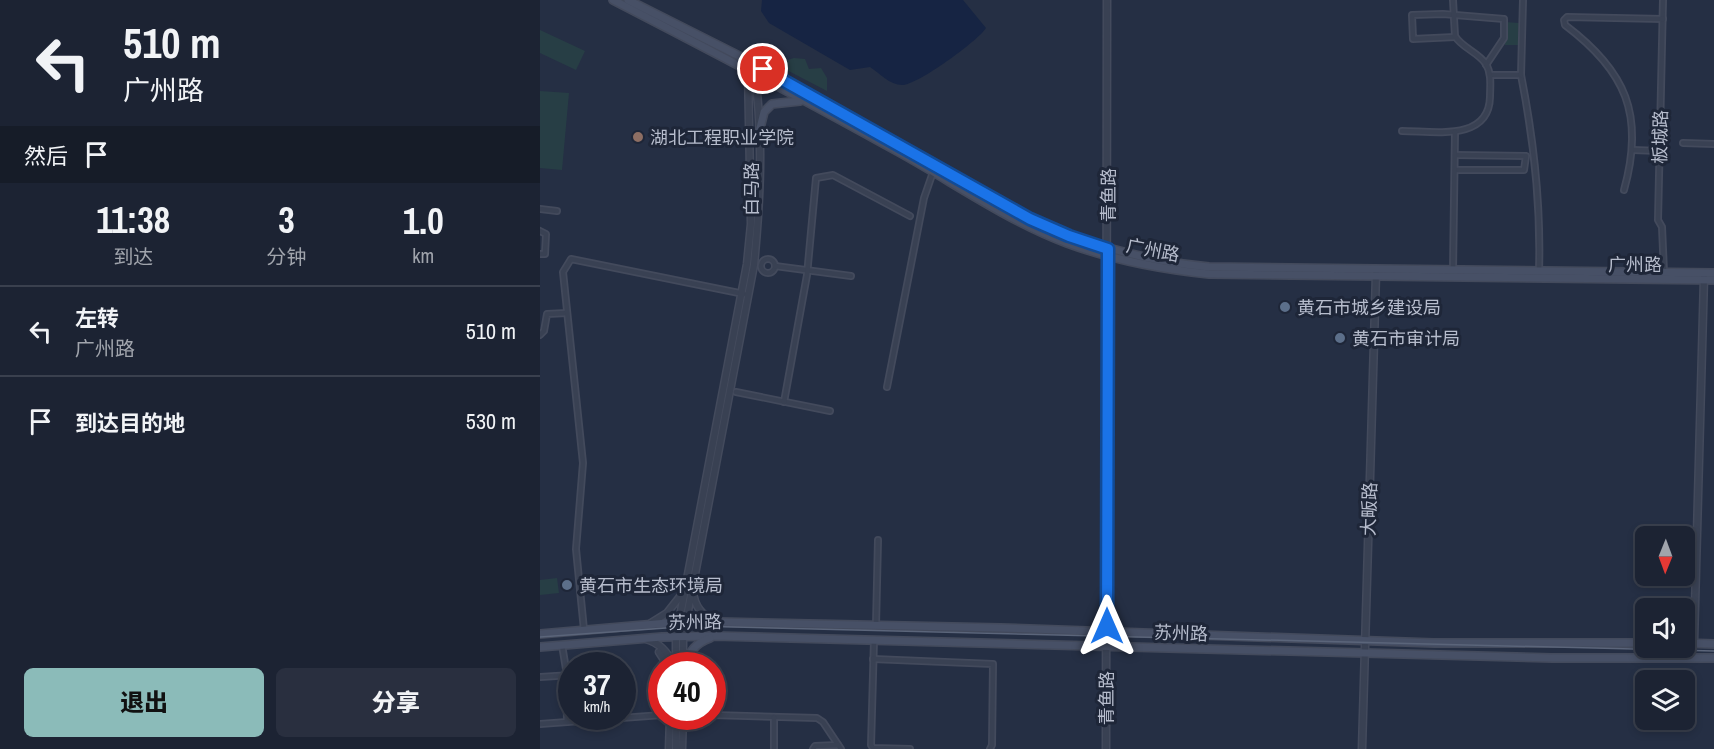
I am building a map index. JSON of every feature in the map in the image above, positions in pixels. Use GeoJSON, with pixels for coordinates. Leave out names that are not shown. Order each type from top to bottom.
{"type":"FeatureCollection","features":[{"type":"Feature","properties":{"kind":"main road","name":"广州路"},"geometry":{"type":"LineString","coordinates":[[613,0],[751,72],[1027,225],[1067,243],[1163,263],[1209,267],[1376,273],[1704,276],[1714,273]]}},
{"type":"Feature","properties":{"kind":"main road","name":"广州路"},"geometry":{"type":"LineString","coordinates":[[628,0],[753,63],[1000,203],[1108,252]]}},
{"type":"Feature","properties":{"kind":"main road"},"geometry":{"type":"LineString","coordinates":[[758,136],[764,112],[772,104],[802,101]]}},
{"type":"Feature","properties":{"kind":"main road","name":"广州路"},"geometry":{"type":"LineString","coordinates":[[1376,273],[1664,272],[1704,276],[1714,280]]}},
{"type":"Feature","properties":{"kind":"main road","name":"苏州路"},"geometry":{"type":"LineString","coordinates":[[540,634],[682,622],[719,622],[1365,640],[1635,643]]}},
{"type":"Feature","properties":{"kind":"main road"},"geometry":{"type":"LineString","coordinates":[[692,652],[695,646],[715,636]]}},
{"type":"Feature","properties":{"kind":"main road","name":"苏州路"},"geometry":{"type":"LineString","coordinates":[[540,647],[715,636],[1552,658],[1714,658]]}},
{"type":"Feature","properties":{"kind":"main road"},"geometry":{"type":"LineString","coordinates":[[1695,643],[1714,644]]}},
{"type":"Feature","properties":{"kind":"street","name":"青鱼路"},"geometry":{"type":"LineString","coordinates":[[1106,749],[1107,0]]}},
{"type":"Feature","properties":{"kind":"street"},"geometry":{"type":"LineString","coordinates":[[1402,131],[1455,132],[1471,128],[1486,116],[1490,102],[1490,75],[1486,65],[1455,37],[1453,0]]}},
{"type":"Feature","properties":{"kind":"street"},"geometry":{"type":"LineString","coordinates":[[1522,0],[1521,75],[1535,157],[1535,193],[1541,213],[1539,272]]}},
{"type":"Feature","properties":{"kind":"street","name":"板城路"},"geometry":{"type":"LineString","coordinates":[[1663,0],[1658,220],[1662,227],[1664,272]]}},
{"type":"Feature","properties":{"kind":"street"},"geometry":{"type":"LineString","coordinates":[[1455,37],[1437,40],[1412,38],[1413,14],[1453,14],[1504,19],[1504,38],[1486,65]]}},
{"type":"Feature","properties":{"kind":"street"},"geometry":{"type":"LineString","coordinates":[[1624,190],[1633,150],[1630,112],[1607,63],[1594,47],[1565,25],[1564,20],[1567,17],[1663,19]]}},
{"type":"Feature","properties":{"kind":"street"},"geometry":{"type":"LineString","coordinates":[[751,72],[753,63]]}},
{"type":"Feature","properties":{"kind":"street","name":"白马路"},"geometry":{"type":"LineString","coordinates":[[677,652],[758,225],[758,136],[751,72]]}},
{"type":"Feature","properties":{"kind":"street","name":"白马路"},"geometry":{"type":"LineString","coordinates":[[746,294],[751,224],[751,72]]}},
{"type":"Feature","properties":{"kind":"street"},"geometry":{"type":"LineString","coordinates":[[1490,75],[1521,75]]}},
{"type":"Feature","properties":{"kind":"street"},"geometry":{"type":"LineString","coordinates":[[1453,271],[1455,132]]}},
{"type":"Feature","properties":{"kind":"street"},"geometry":{"type":"LineString","coordinates":[[1683,143],[1714,144]]}},
{"type":"Feature","properties":{"kind":"street"},"geometry":{"type":"LineString","coordinates":[[1633,150],[1660,151]]}},
{"type":"Feature","properties":{"kind":"street"},"geometry":{"type":"LineString","coordinates":[[1455,155],[1535,157]]}},
{"type":"Feature","properties":{"kind":"street"},"geometry":{"type":"LineString","coordinates":[[1455,170],[1524,170],[1526,156]]}},
{"type":"Feature","properties":{"kind":"street"},"geometry":{"type":"LineString","coordinates":[[887,387],[924,198],[933,172]]}},
{"type":"Feature","properties":{"kind":"street"},"geometry":{"type":"LineString","coordinates":[[784,402],[807,270],[816,178],[833,175],[910,216]]}},
{"type":"Feature","properties":{"kind":"street"},"geometry":{"type":"LineString","coordinates":[[540,209],[557,211]]}},
{"type":"Feature","properties":{"kind":"street"},"geometry":{"type":"LineString","coordinates":[[540,231],[546,234],[545,254],[540,254]]}},
{"type":"Feature","properties":{"kind":"street"},"geometry":{"type":"LineString","coordinates":[[584,630],[576,549],[583,463],[563,272],[571,259],[746,294]]}},
{"type":"Feature","properties":{"kind":"street"},"geometry":{"type":"LineString","coordinates":[[775,266],[770,273],[760,272],[762,259],[771,260],[775,266],[851,276]]}},
{"type":"Feature","properties":{"kind":"street","name":"大畈路"},"geometry":{"type":"LineString","coordinates":[[1362,749],[1376,273]]}},
{"type":"Feature","properties":{"kind":"street"},"geometry":{"type":"LineString","coordinates":[[1695,606],[1704,276]]}},
{"type":"Feature","properties":{"kind":"street"},"geometry":{"type":"LineString","coordinates":[[540,335],[547,314],[567,313]]}},
{"type":"Feature","properties":{"kind":"street"},"geometry":{"type":"LineString","coordinates":[[736,392],[830,411]]}},
{"type":"Feature","properties":{"kind":"street"},"geometry":{"type":"LineString","coordinates":[[876,625],[878,540]]}},
{"type":"Feature","properties":{"kind":"street"},"geometry":{"type":"LineString","coordinates":[[690,582],[696,603],[704,616],[719,622]]}},
{"type":"Feature","properties":{"kind":"street"},"geometry":{"type":"LineString","coordinates":[[646,625],[668,613],[690,582]]}},
{"type":"Feature","properties":{"kind":"street","name":"白马路"},"geometry":{"type":"LineString","coordinates":[[680,637],[682,652]]}},
{"type":"Feature","properties":{"kind":"street"},"geometry":{"type":"LineString","coordinates":[[642,639],[655,642],[666,652]]}},
{"type":"Feature","properties":{"kind":"street"},"geometry":{"type":"LineString","coordinates":[[874,640],[871,745],[873,748],[910,749]]}},
{"type":"Feature","properties":{"kind":"street"},"geometry":{"type":"LineString","coordinates":[[562,645],[564,652]]}},
{"type":"Feature","properties":{"kind":"street"},"geometry":{"type":"LineString","coordinates":[[873,660],[993,664],[992,745],[990,749]]}},
{"type":"Feature","properties":{"kind":"street"},"geometry":{"type":"LineString","coordinates":[[540,677],[558,676]]}},
{"type":"Feature","properties":{"kind":"street"},"geometry":{"type":"LineString","coordinates":[[726,716],[817,718],[823,722],[840,747]]}},
{"type":"Feature","properties":{"kind":"street"},"geometry":{"type":"LineString","coordinates":[[774,717],[774,749]]}},
{"type":"Feature","properties":{"kind":"street"},"geometry":{"type":"LineString","coordinates":[[540,724],[558,723]]}},
{"type":"Feature","properties":{"kind":"street"},"geometry":{"type":"LineString","coordinates":[[669,730],[669,749]]}},
{"type":"Feature","properties":{"kind":"street"},"geometry":{"type":"LineString","coordinates":[[676,730],[676,749]]}},
{"type":"Feature","properties":{"kind":"street"},"geometry":{"type":"LineString","coordinates":[[682,749],[683,730]]}},
{"type":"Feature","properties":{"kind":"street"},"geometry":{"type":"LineString","coordinates":[[813,749],[815,746],[840,747]]}},
{"type":"Feature","properties":{"kind":"shaded area"},"geometry":{"type":"Polygon","coordinates":[[[1505,22],[1519,23],[1518,45],[1505,45],[1505,22]]]}},
{"type":"Feature","properties":{"kind":"shaded area"},"geometry":{"type":"Polygon","coordinates":[[[540,30],[585,51],[576,70],[540,53],[540,30]]]}},
{"type":"Feature","properties":{"kind":"shaded area"},"geometry":{"type":"Polygon","coordinates":[[[794,58],[805,59],[809,69],[821,68],[827,78],[827,91],[779,66],[784,61],[794,58]]]}},
{"type":"Feature","properties":{"kind":"shaded area"},"geometry":{"type":"Polygon","coordinates":[[[540,91],[569,93],[562,170],[540,168],[540,91]]]}},
{"type":"Feature","properties":{"kind":"shaded area"},"geometry":{"type":"Polygon","coordinates":[[[557,578],[559,593],[540,595],[540,580],[557,578]]]}},
{"type":"Feature","properties":{"kind":"water"},"geometry":{"type":"Polygon","coordinates":[[[762,0],[963,0],[986,28],[971,43],[933,71],[902,85],[889,81],[870,67],[850,70],[769,23],[761,11],[762,0]]]}},
{"type":"Feature","properties":{"kind":"tram line"},"geometry":{"type":"LineString","coordinates":[[540,637],[694,626],[1714,651]]}},
{"type":"Feature","properties":{"kind":"place","name":"湖北工程职业学院"},"geometry":{"type":"Point","coordinates":[638,137]}},
{"type":"Feature","properties":{"kind":"place","name":"黄石市城乡建设局"},"geometry":{"type":"Point","coordinates":[1285,307]}},
{"type":"Feature","properties":{"kind":"place","name":"黄石市审计局"},"geometry":{"type":"Point","coordinates":[1340,338]}},
{"type":"Feature","properties":{"kind":"place","name":"黄石市生态环境局"},"geometry":{"type":"Point","coordinates":[567,585]}},
{"type":"Feature","properties":{"kind":"route"},"geometry":{"type":"LineString","coordinates":[[763,69],[1030,219],[1069,236],[1108,249],[1107,626]]}}]}
